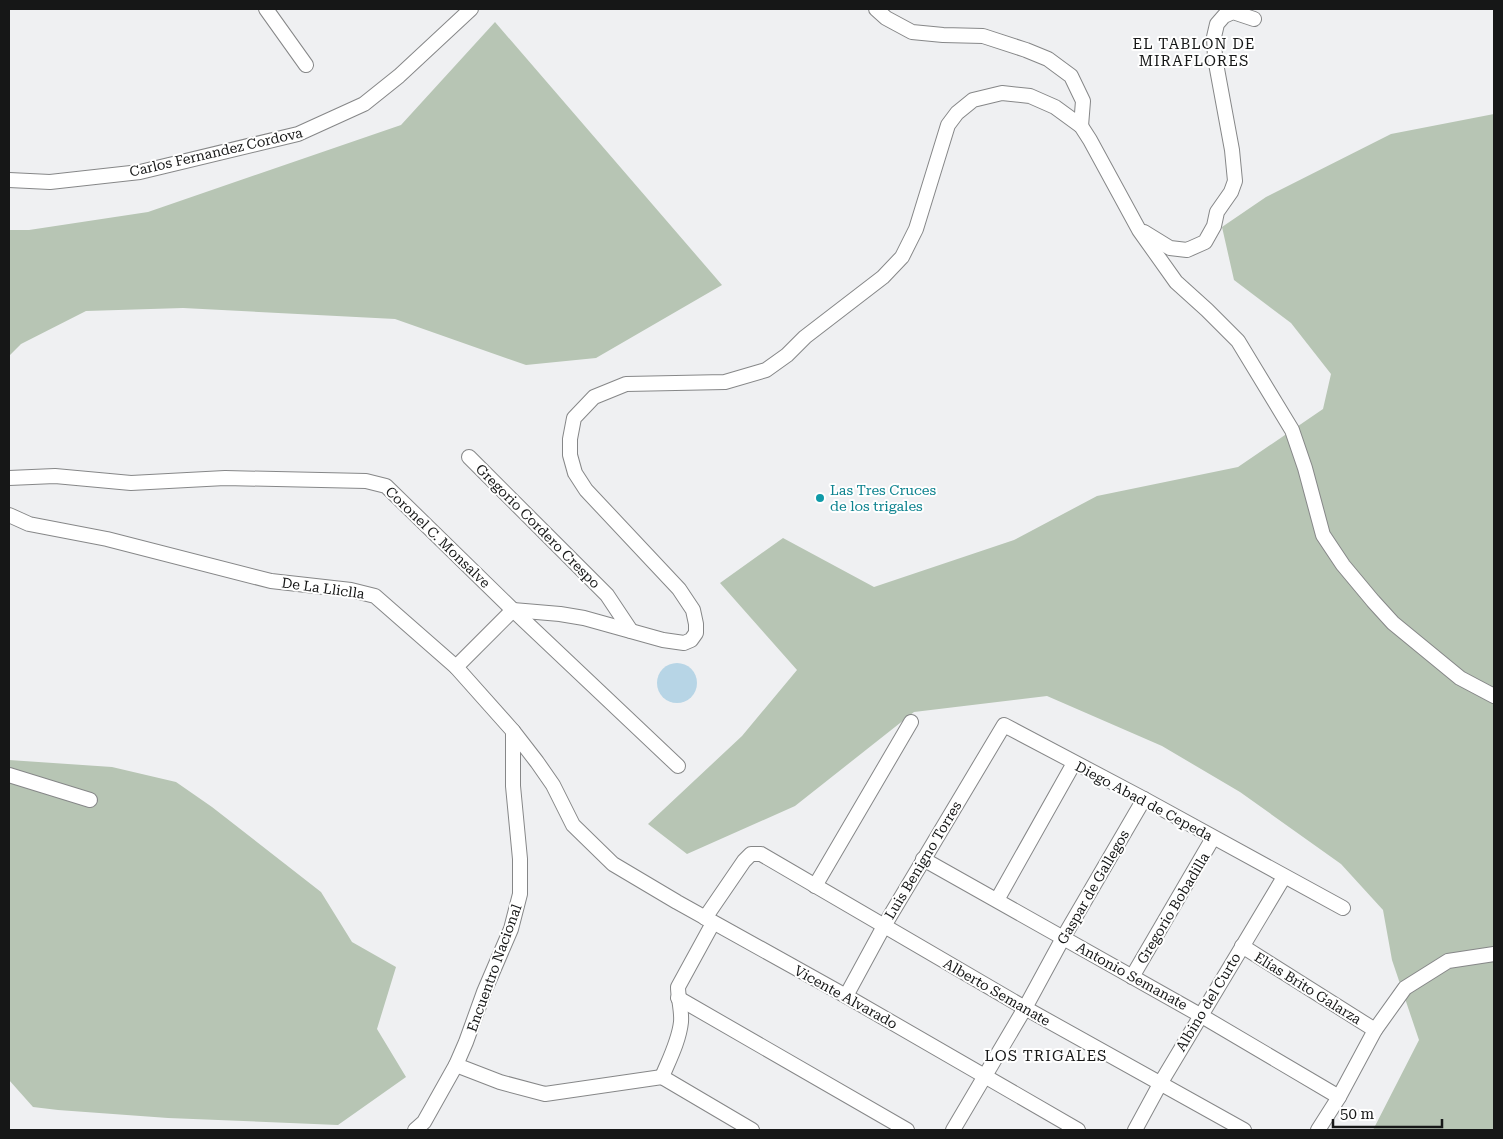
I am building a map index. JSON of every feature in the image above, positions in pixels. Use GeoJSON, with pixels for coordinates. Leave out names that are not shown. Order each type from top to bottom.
{"type":"FeatureCollection","features":[{"type":"Feature","properties":{"kind":"street"},"geometry":{"type":"LineString","coordinates":[[266,9],[306,64]]}},
{"type":"Feature","properties":{"kind":"street","name":"Carlos Fernandez Cordova"},"geometry":{"type":"LineString","coordinates":[[9,180],[50,182],[140,172],[298,134],[364,104],[399,76],[471,9]]}},
{"type":"Feature","properties":{"kind":"street"},"geometry":{"type":"LineString","coordinates":[[876,9],[886,18],[912,32],[983,36],[1048,59],[1071,76],[1083,101],[1080,126]]}},
{"type":"Feature","properties":{"kind":"street"},"geometry":{"type":"LineString","coordinates":[[1139,230],[1170,248],[1187,250],[1205,242],[1214,226],[1217,212],[1231,192],[1235,181],[1230,140],[1215,58],[1214,38],[1217,24],[1224,16],[1233,12],[1254,18]]}},
{"type":"Feature","properties":{"kind":"street"},"geometry":{"type":"LineString","coordinates":[[456,667],[514,610],[590,619],[663,640],[684,643],[691,640],[696,634],[693,610],[679,588],[586,490],[576,472],[570,455],[570,439],[574,418],[594,397],[626,384],[725,382],[766,370],[787,355],[805,337],[883,277],[902,257],[916,229],[948,125],[957,113],[973,100],[1002,93],[1030,96],[1055,107],[1080,126],[1090,140],[1139,230],[1176,282],[1238,341],[1292,430],[1305,468],[1323,535],[1343,565],[1393,623],[1460,678],[1494,696]]}},
{"type":"Feature","properties":{"kind":"street","name":"Gregorio Cordero Crespo"},"geometry":{"type":"LineString","coordinates":[[469,457],[608,595],[631,631]]}},
{"type":"Feature","properties":{"kind":"street","name":"Coronel C. Monsalve"},"geometry":{"type":"LineString","coordinates":[[9,478],[55,476],[131,483],[224,478],[366,481],[386,486],[678,766]]}},
{"type":"Feature","properties":{"kind":"street","name":"De La Lliclla"},"geometry":{"type":"LineString","coordinates":[[9,515],[29,524],[107,539],[271,581],[351,590],[375,596],[456,667],[513,731],[553,785],[574,825],[613,864]]}},
{"type":"Feature","properties":{"kind":"street","name":"Gregorio Cordero Crespo"},"geometry":{"type":"LineString","coordinates":[[590,619],[599,616],[605,609],[608,595]]}},
{"type":"Feature","properties":{"kind":"street"},"geometry":{"type":"LineString","coordinates":[[815,886],[910,722]]}},
{"type":"Feature","properties":{"kind":"street","name":"Diego Abad de Cepeda"},"geometry":{"type":"LineString","coordinates":[[1004,725],[1343,908]]}},
{"type":"Feature","properties":{"kind":"street","name":"Luis Benigno Torres"},"geometry":{"type":"LineString","coordinates":[[846,996],[923,859],[1004,725]]}},
{"type":"Feature","properties":{"kind":"street","name":"Encuentro Nacional"},"geometry":{"type":"LineString","coordinates":[[415,1130],[424,1122],[456,1065],[511,928],[520,894],[520,859],[513,786],[513,731]]}},
{"type":"Feature","properties":{"kind":"street"},"geometry":{"type":"LineString","coordinates":[[997,900],[1074,763]]}},
{"type":"Feature","properties":{"kind":"street"},"geometry":{"type":"LineString","coordinates":[[9,775],[90,800]]}},
{"type":"Feature","properties":{"kind":"street","name":"Gaspar de Gallegos"},"geometry":{"type":"LineString","coordinates":[[953,1130],[1144,799]]}},
{"type":"Feature","properties":{"kind":"street","name":"Gregorio Bobadilla"},"geometry":{"type":"LineString","coordinates":[[1132,977],[1214,838]]}},
{"type":"Feature","properties":{"kind":"street","name":"Alberto Semanate"},"geometry":{"type":"LineString","coordinates":[[709,921],[744,861],[751,854],[761,854],[1025,1008],[1244,1130]]}},
{"type":"Feature","properties":{"kind":"street","name":"Antonio Semanate"},"geometry":{"type":"LineString","coordinates":[[923,859],[1200,1015],[1339,1097]]}},
{"type":"Feature","properties":{"kind":"street","name":"Vicente Alvarado"},"geometry":{"type":"LineString","coordinates":[[613,864],[709,921],[846,996],[1078,1130]]}},
{"type":"Feature","properties":{"kind":"street","name":"Albino del Curto"},"geometry":{"type":"LineString","coordinates":[[1135,1130],[1200,1015],[1284,877]]}},
{"type":"Feature","properties":{"kind":"street"},"geometry":{"type":"LineString","coordinates":[[662,1077],[677,1041],[681,1021],[678,987],[709,921]]}},
{"type":"Feature","properties":{"kind":"street","name":"Elías Brito Galarza"},"geometry":{"type":"LineString","coordinates":[[1242,946],[1375,1030]]}},
{"type":"Feature","properties":{"kind":"street"},"geometry":{"type":"LineString","coordinates":[[1318,1130],[1339,1097],[1375,1030],[1405,988],[1448,961],[1494,954]]}},
{"type":"Feature","properties":{"kind":"street"},"geometry":{"type":"LineString","coordinates":[[678,998],[907,1130]]}},
{"type":"Feature","properties":{"kind":"street"},"geometry":{"type":"LineString","coordinates":[[456,1065],[500,1082],[545,1094],[662,1077],[752,1130]]}},
{"type":"Feature","properties":{"kind":"green space"},"geometry":{"type":"Polygon","coordinates":[[[495,22],[722,285],[596,358],[526,365],[395,319],[183,308],[86,311],[21,344],[9,356],[9,230],[29,230],[148,212],[401,125],[495,22]]]}},
{"type":"Feature","properties":{"kind":"green space"},"geometry":{"type":"Polygon","coordinates":[[[1494,114],[1494,1130],[1373,1130],[1419,1040],[1392,960],[1383,910],[1341,864],[1240,792],[1162,746],[1047,696],[914,712],[795,806],[687,854],[648,824],[742,736],[797,670],[720,583],[783,538],[874,587],[1014,540],[1097,496],[1238,467],[1323,409],[1331,374],[1291,323],[1234,280],[1222,227],[1266,197],[1391,134],[1494,114]]]}},
{"type":"Feature","properties":{"kind":"green space"},"geometry":{"type":"Polygon","coordinates":[[[9,760],[112,767],[176,782],[212,807],[321,892],[352,942],[396,967],[377,1029],[406,1077],[338,1125],[168,1118],[33,1107],[9,1080],[9,760]]]}},
{"type":"Feature","properties":{"kind":"water"},"geometry":{"type":"Polygon","coordinates":[[[673,663],[681,663],[688,666],[694,672],[697,683],[694,694],[688,700],[681,703],[673,703],[666,700],[660,694],[657,687],[657,679],[660,672],[666,666],[673,663]]]}},
{"type":"Feature","properties":{"kind":"place","name":"Las Tres Cruces de los trigales"},"geometry":{"type":"Point","coordinates":[820,498]}},
{"type":"Feature","properties":{"kind":"district","name":"EL TABLON DE MIRAFLORES"},"geometry":{"type":"Point","coordinates":[1194,52]}},
{"type":"Feature","properties":{"kind":"district","name":"LOS TRIGALES"},"geometry":{"type":"Point","coordinates":[1046,1056]}}]}
